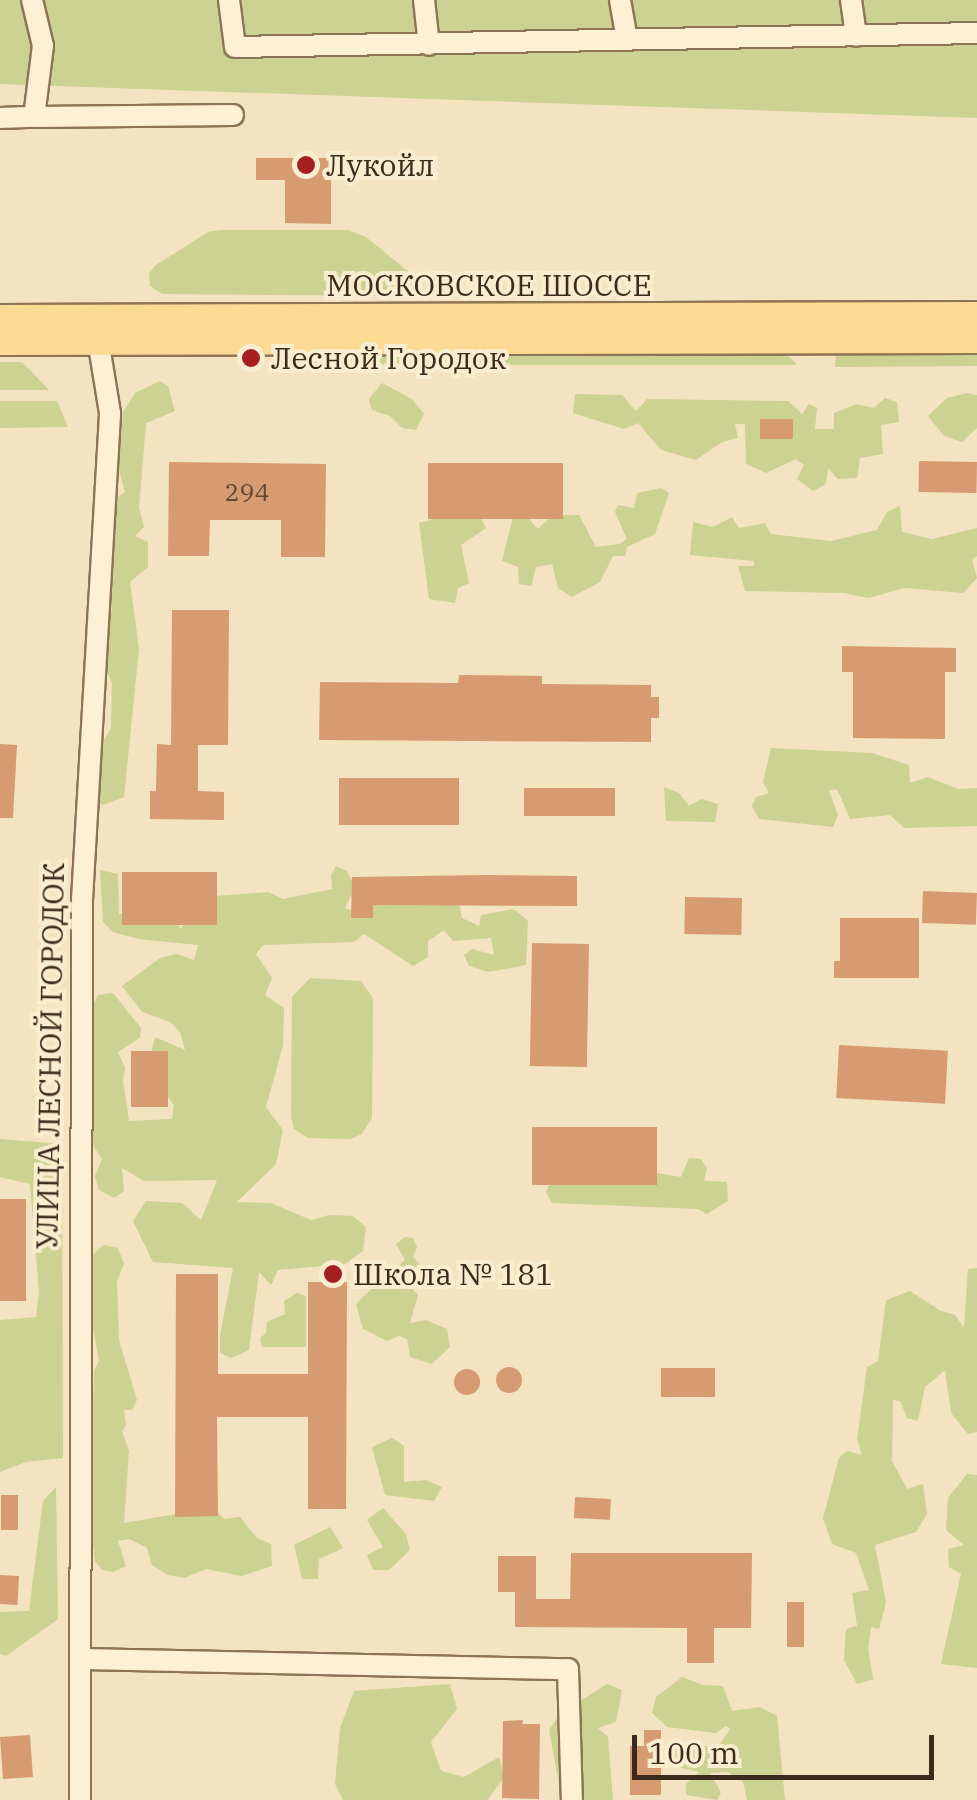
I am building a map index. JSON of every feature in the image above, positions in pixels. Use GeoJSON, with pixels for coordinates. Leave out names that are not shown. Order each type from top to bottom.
{"type":"FeatureCollection","features":[{"type":"Feature","properties":{"kind":"main road","name":"МОСКОВСКОЕ ШОССЕ"},"geometry":{"type":"LineString","coordinates":[[0,341],[92,328],[977,316]]}},
{"type":"Feature","properties":{"kind":"main road","name":"МОСКОВСКОЕ ШОССЕ"},"geometry":{"type":"LineString","coordinates":[[0,318],[92,328],[977,338]]}},
{"type":"Feature","properties":{"kind":"street"},"geometry":{"type":"LineString","coordinates":[[32,0],[43,68],[34,117]]}},
{"type":"Feature","properties":{"kind":"street"},"geometry":{"type":"LineString","coordinates":[[229,0],[236,47],[977,32]]}},
{"type":"Feature","properties":{"kind":"street"},"geometry":{"type":"LineString","coordinates":[[424,0],[428,44]]}},
{"type":"Feature","properties":{"kind":"street"},"geometry":{"type":"LineString","coordinates":[[620,0],[627,38]]}},
{"type":"Feature","properties":{"kind":"street"},"geometry":{"type":"LineString","coordinates":[[851,0],[856,36]]}},
{"type":"Feature","properties":{"kind":"street"},"geometry":{"type":"LineString","coordinates":[[0,118],[233,115]]}},
{"type":"Feature","properties":{"kind":"street","name":"УЛИЦА ЛЕСНОЙ ГОРОДОК"},"geometry":{"type":"LineString","coordinates":[[80,1800],[78,1116],[82,900],[110,413],[92,328]]}},
{"type":"Feature","properties":{"kind":"street"},"geometry":{"type":"LineString","coordinates":[[81,1659],[568,1669],[572,1800]]}},
{"type":"Feature","properties":{"kind":"green space"},"geometry":{"type":"Polygon","coordinates":[[[0,0],[977,0],[977,118],[0,84],[0,0]]]}},
{"type":"Feature","properties":{"kind":"green space"},"geometry":{"type":"Polygon","coordinates":[[[348,230],[366,237],[410,273],[415,284],[401,295],[390,296],[162,294],[150,286],[149,273],[156,265],[208,232],[348,230]]]}},
{"type":"Feature","properties":{"kind":"green space"},"geometry":{"type":"Polygon","coordinates":[[[296,351],[784,351],[797,365],[287,365],[287,357],[296,351]]]}},
{"type":"Feature","properties":{"kind":"green space"},"geometry":{"type":"Polygon","coordinates":[[[977,352],[977,366],[835,367],[836,355],[977,352]]]}},
{"type":"Feature","properties":{"kind":"green space"},"geometry":{"type":"Polygon","coordinates":[[[0,362],[22,362],[49,390],[0,390],[0,362]]]}},
{"type":"Feature","properties":{"kind":"green space"},"geometry":{"type":"Polygon","coordinates":[[[160,381],[168,386],[175,411],[146,423],[139,508],[144,527],[135,536],[148,542],[148,567],[130,582],[139,649],[124,797],[103,805],[97,801],[86,770],[111,728],[112,683],[100,658],[112,610],[106,592],[114,579],[101,541],[117,531],[105,507],[125,492],[118,467],[123,412],[135,393],[160,381]]]}},
{"type":"Feature","properties":{"kind":"green space"},"geometry":{"type":"Polygon","coordinates":[[[382,383],[412,399],[424,414],[416,430],[402,428],[390,416],[372,410],[369,399],[382,383]]]}},
{"type":"Feature","properties":{"kind":"green space"},"geometry":{"type":"Polygon","coordinates":[[[575,394],[622,395],[636,411],[647,399],[788,401],[802,414],[809,404],[817,408],[815,429],[834,429],[834,413],[857,404],[874,408],[885,398],[897,402],[899,422],[881,425],[883,454],[860,458],[857,478],[838,479],[828,468],[826,484],[813,491],[797,479],[804,465],[796,459],[766,473],[746,464],[745,424],[735,424],[738,438],[722,442],[696,460],[661,450],[638,423],[624,429],[573,413],[575,394]]]}},
{"type":"Feature","properties":{"kind":"green space"},"geometry":{"type":"Polygon","coordinates":[[[977,395],[977,428],[962,442],[944,436],[928,416],[947,398],[977,395]]]}},
{"type":"Feature","properties":{"kind":"green space"},"geometry":{"type":"Polygon","coordinates":[[[0,401],[57,401],[68,427],[0,428],[0,401]]]}},
{"type":"Feature","properties":{"kind":"green space"},"geometry":{"type":"Polygon","coordinates":[[[661,488],[669,493],[655,534],[627,547],[625,556],[613,556],[600,582],[572,597],[558,588],[552,564],[536,567],[531,586],[519,584],[518,567],[502,561],[513,517],[524,513],[538,529],[552,515],[579,515],[596,547],[619,544],[627,539],[615,512],[618,505],[634,508],[637,493],[661,488]]]}},
{"type":"Feature","properties":{"kind":"green space"},"geometry":{"type":"Polygon","coordinates":[[[900,506],[902,532],[932,539],[977,528],[977,556],[972,559],[977,578],[963,593],[905,588],[868,598],[844,593],[745,591],[738,566],[754,566],[754,561],[690,555],[693,522],[713,527],[732,517],[739,528],[765,523],[771,534],[831,541],[877,530],[887,512],[900,506]]]}},
{"type":"Feature","properties":{"kind":"green space"},"geometry":{"type":"Polygon","coordinates":[[[475,508],[486,528],[461,545],[469,583],[458,588],[455,603],[429,599],[419,523],[475,508]]]}},
{"type":"Feature","properties":{"kind":"green space"},"geometry":{"type":"Polygon","coordinates":[[[771,748],[872,753],[909,765],[910,783],[928,777],[958,789],[977,788],[977,826],[904,828],[890,815],[850,819],[837,789],[829,791],[838,815],[833,827],[759,819],[752,806],[756,797],[769,793],[763,782],[771,748]]]}},
{"type":"Feature","properties":{"kind":"green space"},"geometry":{"type":"Polygon","coordinates":[[[664,787],[679,793],[689,806],[701,799],[718,804],[715,822],[666,821],[664,787]]]}},
{"type":"Feature","properties":{"kind":"green space"},"geometry":{"type":"Polygon","coordinates":[[[336,866],[347,871],[355,887],[345,908],[359,913],[364,898],[458,896],[462,918],[479,926],[481,915],[514,909],[528,921],[526,965],[489,972],[469,966],[464,955],[472,949],[494,955],[491,938],[453,941],[444,930],[428,941],[428,957],[413,966],[364,934],[354,942],[263,945],[256,954],[272,978],[265,995],[284,1008],[283,1045],[266,1107],[283,1130],[276,1164],[237,1202],[271,1203],[311,1220],[329,1215],[353,1216],[366,1227],[363,1251],[345,1264],[278,1270],[271,1285],[259,1272],[249,1350],[231,1358],[220,1353],[220,1336],[233,1268],[153,1262],[133,1221],[146,1201],[182,1203],[201,1220],[217,1180],[144,1181],[122,1168],[124,1191],[114,1198],[99,1190],[95,1176],[102,1159],[94,1147],[83,1092],[87,1018],[98,995],[113,993],[141,1028],[140,1038],[118,1052],[125,1068],[129,1121],[172,1119],[174,1105],[147,1071],[155,1037],[185,1050],[180,1032],[170,1022],[142,1012],[122,986],[160,958],[176,954],[194,960],[198,945],[138,939],[113,932],[103,922],[100,870],[118,874],[119,914],[151,907],[170,915],[181,929],[202,897],[268,892],[283,899],[332,889],[331,875],[336,866]]]}},
{"type":"Feature","properties":{"kind":"green space"},"geometry":{"type":"Polygon","coordinates":[[[310,978],[361,981],[373,998],[372,1118],[362,1134],[350,1139],[308,1138],[294,1129],[291,1117],[292,997],[310,978]]]}},
{"type":"Feature","properties":{"kind":"green space"},"geometry":{"type":"Polygon","coordinates":[[[0,1139],[62,1144],[63,1458],[26,1462],[0,1472],[0,1320],[36,1317],[39,1292],[30,1184],[0,1177],[0,1139]]]}},
{"type":"Feature","properties":{"kind":"green space"},"geometry":{"type":"Polygon","coordinates":[[[689,1158],[701,1159],[707,1168],[704,1181],[727,1182],[728,1201],[707,1214],[698,1209],[552,1203],[546,1192],[554,1173],[645,1171],[681,1177],[689,1158]]]}},
{"type":"Feature","properties":{"kind":"green space"},"geometry":{"type":"Polygon","coordinates":[[[405,1237],[413,1238],[417,1247],[413,1257],[421,1266],[403,1279],[418,1295],[410,1323],[426,1320],[447,1329],[450,1347],[432,1364],[410,1357],[407,1339],[399,1336],[387,1341],[363,1329],[356,1304],[380,1280],[398,1274],[397,1267],[405,1260],[396,1244],[405,1237]]]}},
{"type":"Feature","properties":{"kind":"green space"},"geometry":{"type":"Polygon","coordinates":[[[104,1245],[118,1248],[124,1264],[117,1281],[119,1340],[137,1400],[132,1410],[124,1410],[126,1426],[122,1431],[129,1451],[124,1523],[212,1508],[225,1519],[240,1517],[257,1538],[271,1544],[272,1566],[241,1576],[206,1569],[184,1578],[168,1575],[152,1565],[147,1548],[129,1539],[118,1541],[126,1566],[113,1572],[102,1570],[95,1561],[86,1482],[92,1442],[94,1371],[99,1361],[93,1328],[93,1254],[104,1245]]]}},
{"type":"Feature","properties":{"kind":"green space"},"geometry":{"type":"Polygon","coordinates":[[[977,1268],[977,1432],[968,1434],[951,1413],[945,1370],[925,1387],[918,1421],[907,1418],[900,1401],[893,1400],[892,1461],[907,1489],[923,1484],[927,1514],[916,1532],[875,1545],[886,1603],[879,1629],[871,1627],[868,1649],[873,1679],[857,1684],[844,1660],[846,1629],[857,1626],[852,1593],[869,1590],[856,1553],[832,1544],[823,1518],[839,1458],[847,1451],[862,1455],[857,1439],[867,1367],[878,1361],[886,1300],[910,1291],[941,1311],[955,1315],[964,1328],[968,1269],[977,1268]]]}},
{"type":"Feature","properties":{"kind":"green space"},"geometry":{"type":"Polygon","coordinates":[[[297,1293],[306,1296],[306,1347],[262,1347],[260,1338],[266,1333],[267,1322],[285,1314],[284,1301],[297,1293]]]}},
{"type":"Feature","properties":{"kind":"green space"},"geometry":{"type":"Polygon","coordinates":[[[392,1438],[404,1446],[404,1482],[426,1480],[442,1487],[434,1501],[385,1495],[372,1447],[392,1438]]]}},
{"type":"Feature","properties":{"kind":"green space"},"geometry":{"type":"Polygon","coordinates":[[[967,1474],[977,1475],[977,1668],[941,1664],[961,1574],[949,1567],[948,1549],[964,1545],[946,1530],[948,1498],[967,1474]]]}},
{"type":"Feature","properties":{"kind":"green space"},"geometry":{"type":"Polygon","coordinates":[[[56,1487],[58,1619],[6,1656],[0,1654],[0,1612],[29,1611],[43,1501],[56,1487]]]}},
{"type":"Feature","properties":{"kind":"green space"},"geometry":{"type":"Polygon","coordinates":[[[383,1508],[406,1534],[410,1550],[389,1570],[373,1570],[367,1555],[383,1547],[367,1520],[383,1508]]]}},
{"type":"Feature","properties":{"kind":"green space"},"geometry":{"type":"Polygon","coordinates":[[[330,1527],[343,1548],[319,1559],[318,1579],[302,1579],[294,1545],[330,1527]]]}},
{"type":"Feature","properties":{"kind":"green space"},"geometry":{"type":"Polygon","coordinates":[[[682,1677],[703,1685],[723,1686],[732,1711],[760,1707],[777,1716],[785,1800],[747,1800],[743,1782],[728,1772],[710,1773],[721,1792],[717,1800],[686,1795],[686,1784],[699,1772],[674,1766],[668,1743],[718,1747],[730,1729],[726,1726],[716,1733],[667,1727],[652,1713],[656,1697],[682,1677]]]}},
{"type":"Feature","properties":{"kind":"green space"},"geometry":{"type":"Polygon","coordinates":[[[450,1684],[457,1709],[431,1742],[441,1771],[464,1777],[499,1757],[504,1778],[487,1800],[343,1800],[335,1784],[340,1728],[354,1691],[450,1684]]]}},
{"type":"Feature","properties":{"kind":"green space"},"geometry":{"type":"Polygon","coordinates":[[[607,1684],[622,1690],[616,1722],[598,1728],[608,1737],[613,1800],[562,1800],[549,1730],[560,1714],[607,1684]]]}},
{"type":"Feature","properties":{"kind":"building"},"geometry":{"type":"Polygon","coordinates":[[[256,158],[331,158],[331,224],[285,223],[285,180],[256,180],[256,158]]]}},
{"type":"Feature","properties":{"kind":"building"},"geometry":{"type":"Polygon","coordinates":[[[760,419],[793,419],[793,439],[760,439],[760,419]]]}},
{"type":"Feature","properties":{"kind":"building"},"geometry":{"type":"Polygon","coordinates":[[[919,461],[977,462],[976,493],[918,492],[919,461]]]}},
{"type":"Feature","properties":{"kind":"building"},"geometry":{"type":"Polygon","coordinates":[[[169,462],[326,464],[325,557],[281,557],[281,520],[210,520],[209,556],[168,556],[169,462]]]}},
{"type":"Feature","properties":{"kind":"building"},"geometry":{"type":"Polygon","coordinates":[[[428,463],[563,463],[563,519],[428,519],[428,463]]]}},
{"type":"Feature","properties":{"kind":"building"},"geometry":{"type":"Polygon","coordinates":[[[172,610],[229,610],[228,745],[198,745],[198,791],[224,792],[224,820],[150,819],[150,791],[156,791],[157,744],[171,745],[172,610]]]}},
{"type":"Feature","properties":{"kind":"building"},"geometry":{"type":"Polygon","coordinates":[[[842,646],[956,648],[956,672],[945,672],[945,739],[853,738],[853,672],[842,672],[842,646]]]}},
{"type":"Feature","properties":{"kind":"building"},"geometry":{"type":"Polygon","coordinates":[[[459,675],[542,676],[542,684],[651,685],[651,697],[659,697],[659,718],[651,718],[651,742],[319,740],[320,682],[458,683],[459,675]]]}},
{"type":"Feature","properties":{"kind":"building"},"geometry":{"type":"Polygon","coordinates":[[[0,744],[17,745],[13,818],[0,818],[0,744]]]}},
{"type":"Feature","properties":{"kind":"building"},"geometry":{"type":"Polygon","coordinates":[[[339,778],[459,778],[459,825],[339,825],[339,778]]]}},
{"type":"Feature","properties":{"kind":"building"},"geometry":{"type":"Polygon","coordinates":[[[524,788],[615,788],[615,816],[524,816],[524,788]]]}},
{"type":"Feature","properties":{"kind":"building"},"geometry":{"type":"Polygon","coordinates":[[[122,872],[217,872],[217,925],[122,925],[122,872]]]}},
{"type":"Feature","properties":{"kind":"building"},"geometry":{"type":"Polygon","coordinates":[[[577,876],[577,906],[373,905],[373,918],[351,918],[352,877],[577,876]]]}},
{"type":"Feature","properties":{"kind":"building"},"geometry":{"type":"Polygon","coordinates":[[[923,891],[977,893],[976,925],[922,923],[923,891]]]}},
{"type":"Feature","properties":{"kind":"building"},"geometry":{"type":"Polygon","coordinates":[[[685,897],[742,898],[741,935],[684,934],[685,897]]]}},
{"type":"Feature","properties":{"kind":"building"},"geometry":{"type":"Polygon","coordinates":[[[840,918],[919,918],[919,978],[834,978],[834,961],[840,961],[840,918]]]}},
{"type":"Feature","properties":{"kind":"building"},"geometry":{"type":"Polygon","coordinates":[[[532,943],[589,944],[587,1067],[530,1066],[532,943]]]}},
{"type":"Feature","properties":{"kind":"building"},"geometry":{"type":"Polygon","coordinates":[[[839,1045],[948,1051],[945,1104],[836,1098],[839,1045]]]}},
{"type":"Feature","properties":{"kind":"building"},"geometry":{"type":"Polygon","coordinates":[[[131,1051],[168,1051],[168,1107],[131,1107],[131,1051]]]}},
{"type":"Feature","properties":{"kind":"building"},"geometry":{"type":"Polygon","coordinates":[[[532,1127],[657,1127],[657,1185],[532,1185],[532,1127]]]}},
{"type":"Feature","properties":{"kind":"building"},"geometry":{"type":"Polygon","coordinates":[[[0,1199],[26,1199],[26,1301],[0,1301],[0,1199]]]}},
{"type":"Feature","properties":{"kind":"building"},"geometry":{"type":"Polygon","coordinates":[[[176,1274],[218,1274],[218,1374],[308,1374],[308,1282],[347,1282],[346,1509],[308,1509],[308,1417],[217,1417],[218,1516],[175,1517],[176,1274]]]}},
{"type":"Feature","properties":{"kind":"building"},"geometry":{"type":"Polygon","coordinates":[[[509,1367],[518,1371],[522,1380],[518,1389],[509,1393],[500,1389],[496,1380],[500,1371],[509,1367]]]}},
{"type":"Feature","properties":{"kind":"building"},"geometry":{"type":"Polygon","coordinates":[[[661,1368],[715,1368],[715,1397],[661,1397],[661,1368]]]}},
{"type":"Feature","properties":{"kind":"building"},"geometry":{"type":"Polygon","coordinates":[[[467,1369],[476,1373],[480,1382],[476,1391],[467,1395],[458,1391],[454,1382],[458,1373],[467,1369]]]}},
{"type":"Feature","properties":{"kind":"building"},"geometry":{"type":"Polygon","coordinates":[[[1,1495],[18,1495],[18,1530],[1,1530],[1,1495]]]}},
{"type":"Feature","properties":{"kind":"building"},"geometry":{"type":"Polygon","coordinates":[[[575,1497],[611,1499],[610,1520],[574,1518],[575,1497]]]}},
{"type":"Feature","properties":{"kind":"building"},"geometry":{"type":"Polygon","coordinates":[[[571,1553],[752,1553],[751,1628],[714,1628],[714,1663],[687,1663],[687,1628],[515,1627],[515,1592],[498,1592],[498,1556],[536,1556],[536,1599],[570,1599],[571,1553]]]}},
{"type":"Feature","properties":{"kind":"building"},"geometry":{"type":"Polygon","coordinates":[[[0,1575],[19,1576],[17,1605],[0,1604],[0,1575]]]}},
{"type":"Feature","properties":{"kind":"building"},"geometry":{"type":"Polygon","coordinates":[[[787,1602],[804,1602],[804,1647],[787,1647],[787,1602]]]}},
{"type":"Feature","properties":{"kind":"building"},"geometry":{"type":"Polygon","coordinates":[[[523,1720],[522,1724],[540,1724],[539,1799],[502,1798],[503,1721],[523,1720]]]}},
{"type":"Feature","properties":{"kind":"building"},"geometry":{"type":"Polygon","coordinates":[[[644,1730],[661,1730],[661,1795],[630,1795],[630,1746],[644,1746],[644,1730]]]}},
{"type":"Feature","properties":{"kind":"building"},"geometry":{"type":"Polygon","coordinates":[[[30,1735],[33,1777],[3,1779],[0,1737],[30,1735]]]}},
{"type":"Feature","properties":{"kind":"place","name":"Лукойл"},"geometry":{"type":"Point","coordinates":[306,165]}},
{"type":"Feature","properties":{"kind":"place","name":"Лесной Городок"},"geometry":{"type":"Point","coordinates":[251,358]}},
{"type":"Feature","properties":{"kind":"place","name":"Школа № 181"},"geometry":{"type":"Point","coordinates":[333,1274]}}]}
